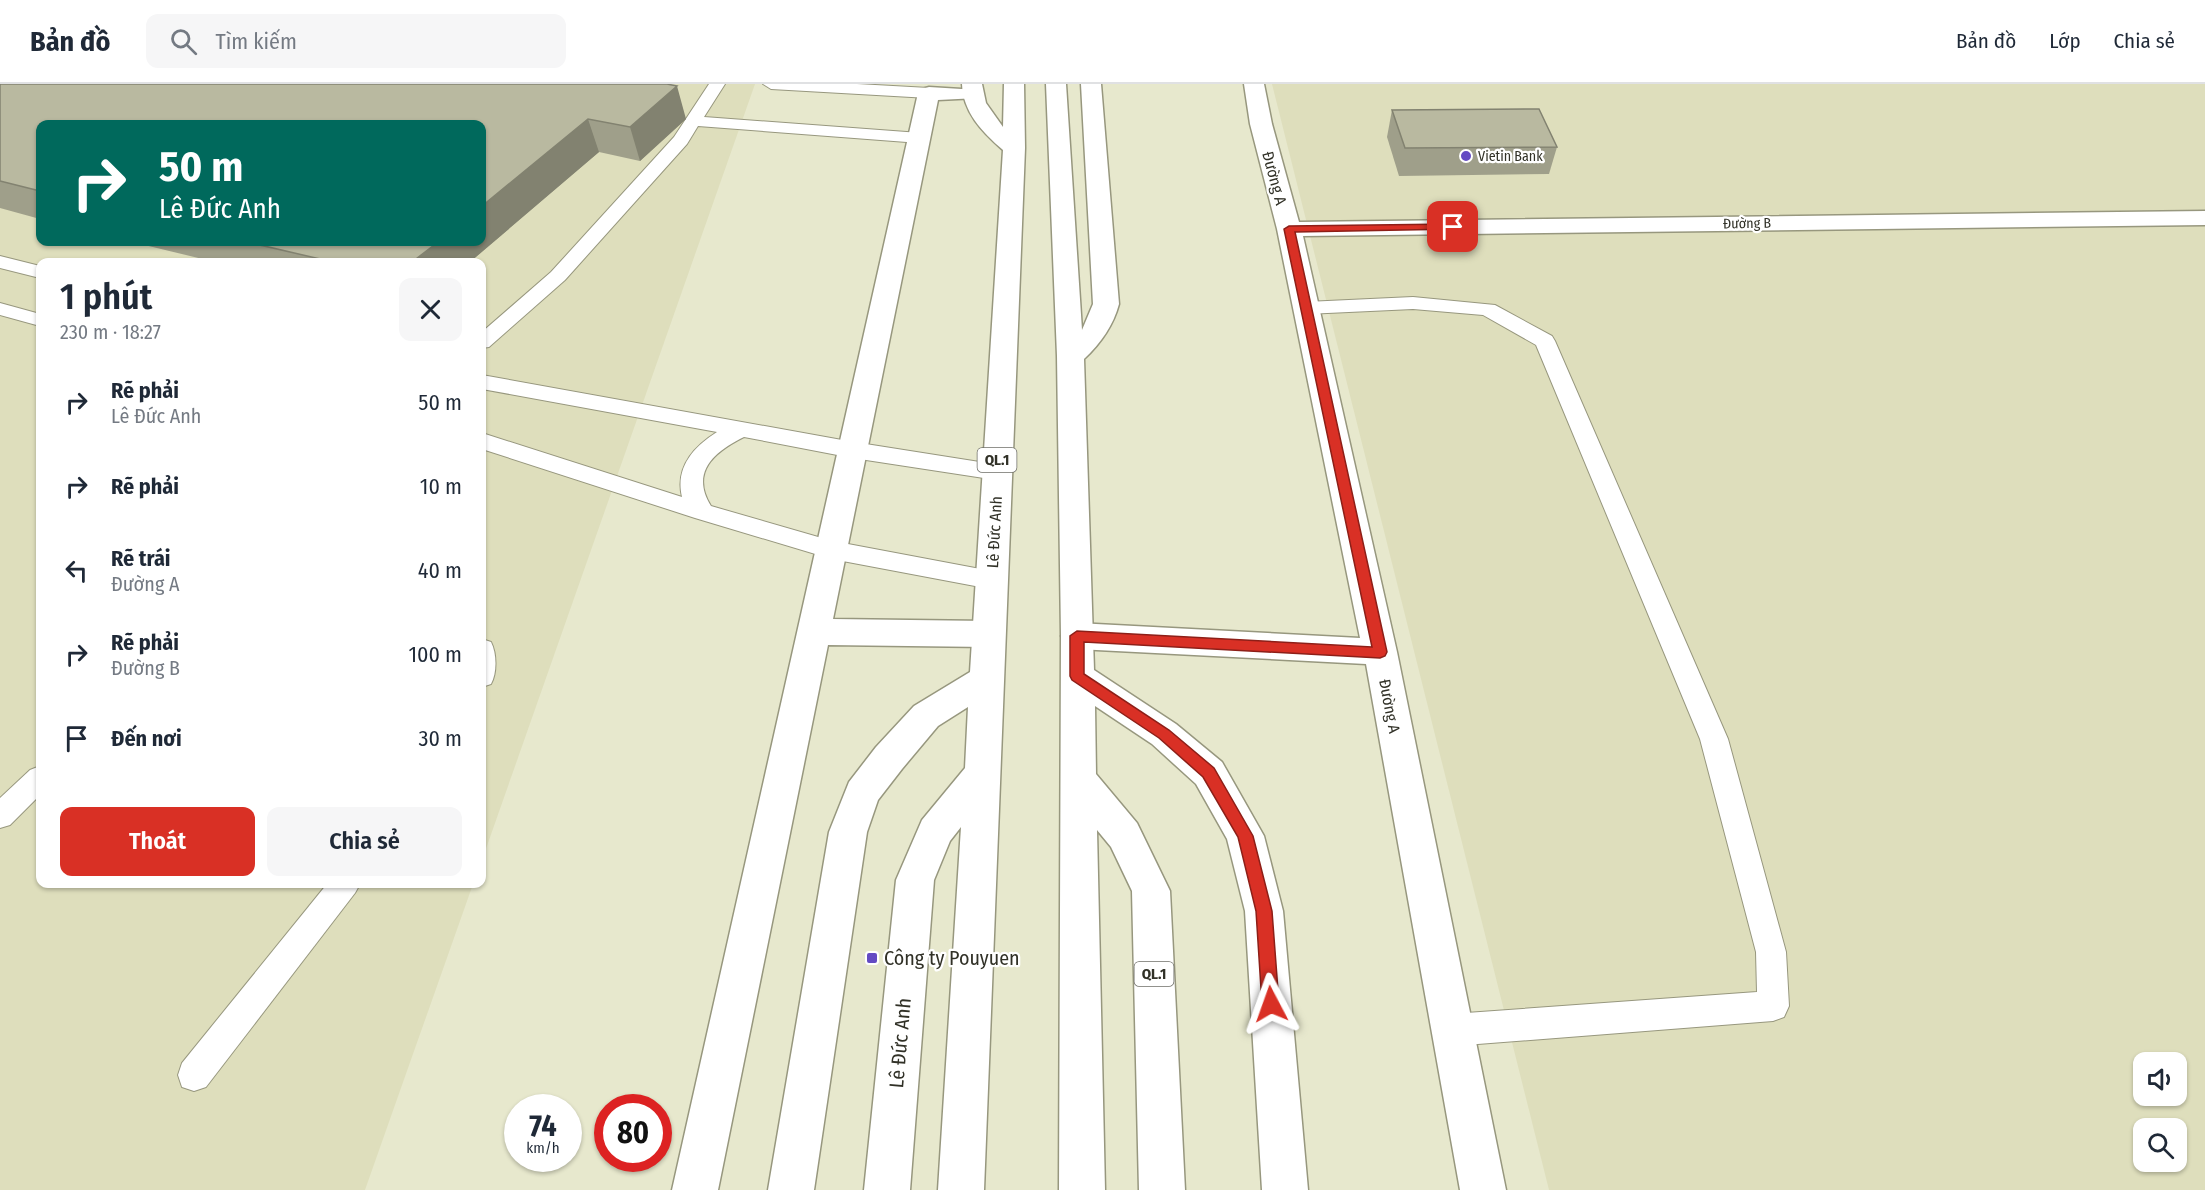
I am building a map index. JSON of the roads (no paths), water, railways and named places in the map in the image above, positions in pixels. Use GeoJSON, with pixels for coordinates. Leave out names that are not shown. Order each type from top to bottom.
{"type":"FeatureCollection","features":[{"type":"Feature","properties":{"kind":"main road","name":"Lê Đức Anh"},"geometry":{"type":"LineString","coordinates":[[961,1190],[1014,148],[1014,84]]}},
{"type":"Feature","properties":{"kind":"main road"},"geometry":{"type":"LineString","coordinates":[[1056,84],[1070,357],[1077,636],[1082,1190]]}},
{"type":"Feature","properties":{"kind":"main road"},"geometry":{"type":"LineString","coordinates":[[1070,357],[1088,341],[1102,322],[1106,304],[1091,84]]}},
{"type":"Feature","properties":{"kind":"main road","name":"Đường A"},"geometry":{"type":"LineString","coordinates":[[1254,84],[1261,124],[1289,229],[1380,652],[1483,1190]]}},
{"type":"Feature","properties":{"kind":"main road"},"geometry":{"type":"LineString","coordinates":[[695,1190],[929,93],[977,87],[982,116],[1014,148]]}},
{"type":"Feature","properties":{"kind":"main road","name":"Đường B"},"geometry":{"type":"LineString","coordinates":[[1289,229],[2205,218]]}},
{"type":"Feature","properties":{"kind":"main road"},"geometry":{"type":"LineString","coordinates":[[814,632],[988,634]]}},
{"type":"Feature","properties":{"kind":"main road"},"geometry":{"type":"LineString","coordinates":[[1077,636],[1380,652]]}},
{"type":"Feature","properties":{"kind":"main road"},"geometry":{"type":"LineString","coordinates":[[1077,676],[1164,734],[1209,773],[1245,836],[1264,911],[1285,1190]]}},
{"type":"Feature","properties":{"kind":"main road"},"geometry":{"type":"LineString","coordinates":[[791,1190],[848,832],[862,793],[926,716],[986,679]]}},
{"type":"Feature","properties":{"kind":"main road","name":"Lê Đức Anh"},"geometry":{"type":"LineString","coordinates":[[887,1190],[915,880],[935,832],[982,772]]}},
{"type":"Feature","properties":{"kind":"main road","name":"QL.1"},"geometry":{"type":"LineString","coordinates":[[1079,780],[1124,835],[1151,891],[1162,1190]]}},
{"type":"Feature","properties":{"kind":"lane"},"geometry":{"type":"LineString","coordinates":[[486,339],[558,276],[681,140],[717,84]]}},
{"type":"Feature","properties":{"kind":"lane"},"geometry":{"type":"LineString","coordinates":[[771,84],[929,93]]}},
{"type":"Feature","properties":{"kind":"lane"},"geometry":{"type":"LineString","coordinates":[[694,121],[920,138]]}},
{"type":"Feature","properties":{"kind":"lane"},"geometry":{"type":"LineString","coordinates":[[0,262],[36,271]]}},
{"type":"Feature","properties":{"kind":"lane"},"geometry":{"type":"LineString","coordinates":[[1306,308],[1413,303],[1488,309],[1545,341],[1714,739],[1771,952],[1773,1006],[1452,1030]]}},
{"type":"Feature","properties":{"kind":"lane"},"geometry":{"type":"LineString","coordinates":[[0,309],[36,319]]}},
{"type":"Feature","properties":{"kind":"lane"},"geometry":{"type":"LineString","coordinates":[[486,383],[853,450],[997,472]]}},
{"type":"Feature","properties":{"kind":"lane"},"geometry":{"type":"LineString","coordinates":[[703,512],[695,502],[690,490],[690,479],[695,466],[713,444],[741,429]]}},
{"type":"Feature","properties":{"kind":"lane"},"geometry":{"type":"LineString","coordinates":[[486,442],[703,512],[832,550],[991,580]]}},
{"type":"Feature","properties":{"kind":"lane"},"geometry":{"type":"LineString","coordinates":[[0,816],[36,781]]}},
{"type":"Feature","properties":{"kind":"lane"},"geometry":{"type":"LineString","coordinates":[[194,1075],[342,888]]}},
{"type":"Feature","properties":{"kind":"place","name":"Vietin Bank"},"geometry":{"type":"Point","coordinates":[1466,156]}},
{"type":"Feature","properties":{"kind":"place","name":"Công ty Pouyuen"},"geometry":{"type":"Point","coordinates":[872,958]}}]}
